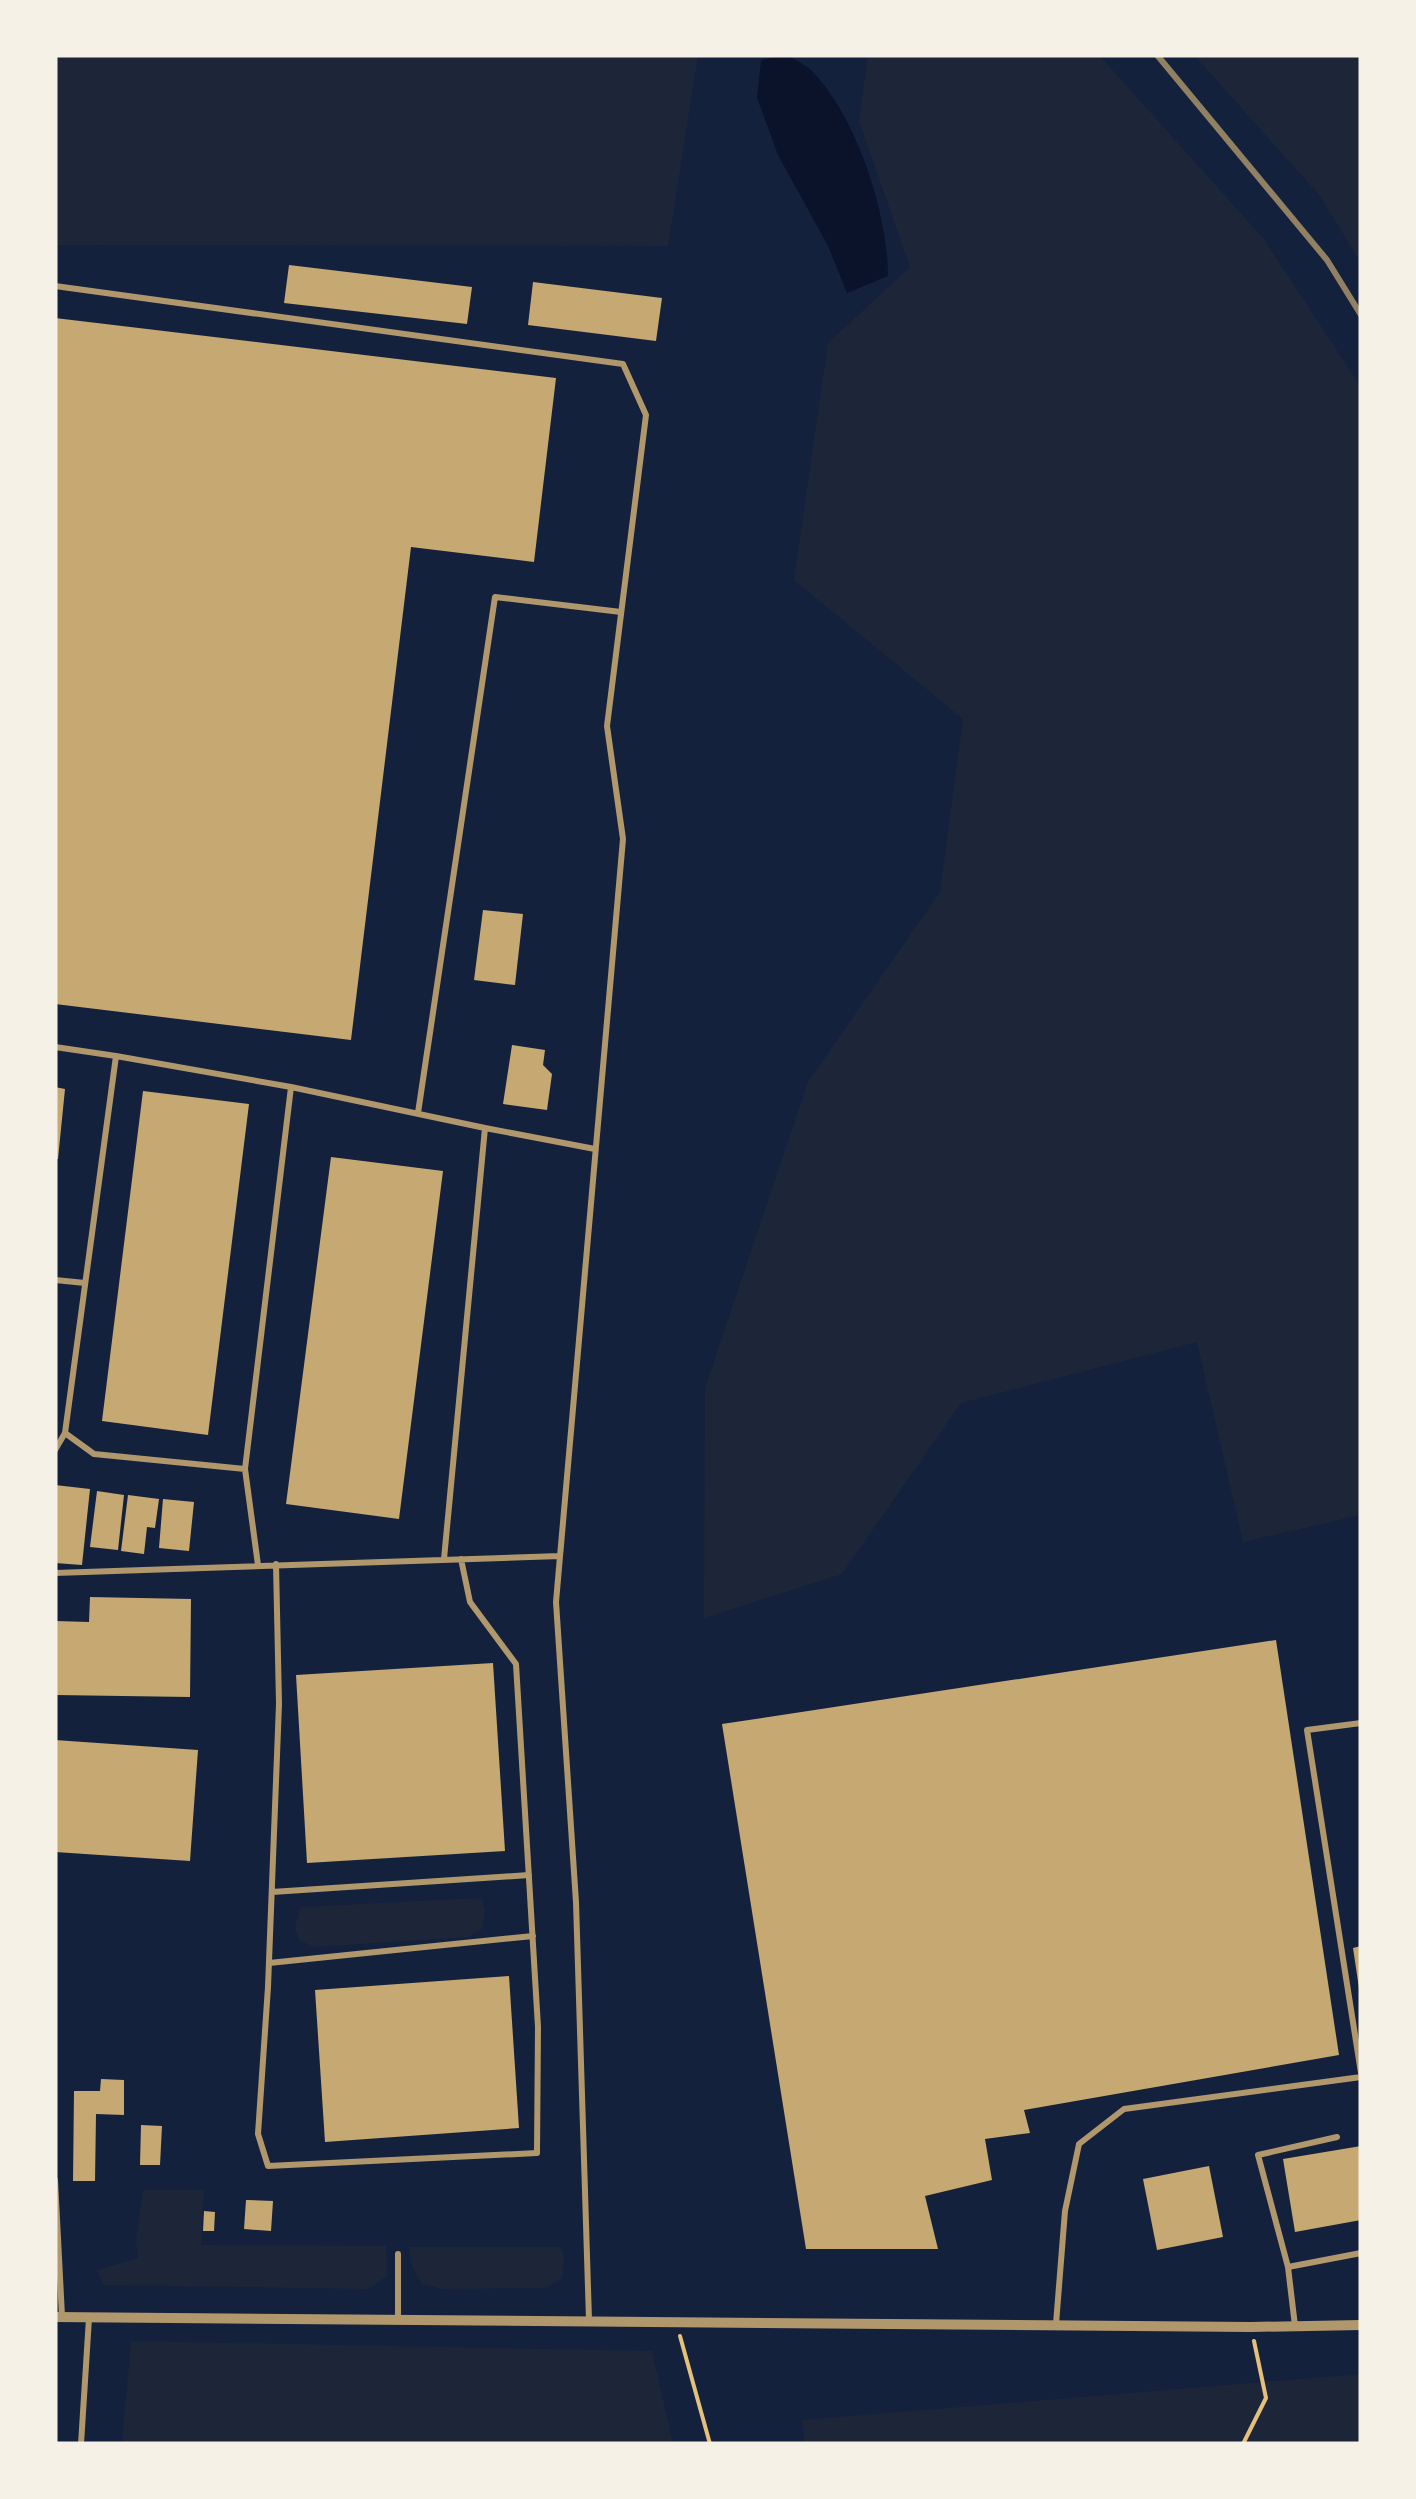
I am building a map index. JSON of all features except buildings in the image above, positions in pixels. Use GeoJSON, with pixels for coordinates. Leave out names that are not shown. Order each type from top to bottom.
{"type":"FeatureCollection","features":[{"type":"Feature","properties":{"kind":"street"},"geometry":{"type":"LineString","coordinates":[[59,2317],[1361,2325]]}},
{"type":"Feature","properties":{"kind":"lane"},"geometry":{"type":"LineString","coordinates":[[55,286],[623,364],[646,415],[608,726],[624,839],[556,1602],[576,1902],[589,2322]]}},
{"type":"Feature","properties":{"kind":"lane"},"geometry":{"type":"LineString","coordinates":[[418,1114],[495,598],[622,612]]}},
{"type":"Feature","properties":{"kind":"lane"},"geometry":{"type":"LineString","coordinates":[[55,1046],[292,1086],[595,1148]]}},
{"type":"Feature","properties":{"kind":"lane"},"geometry":{"type":"LineString","coordinates":[[55,1450],[65,1432],[116,1056]]}},
{"type":"Feature","properties":{"kind":"lane"},"geometry":{"type":"LineString","coordinates":[[258,1565],[245,1469],[292,1086]]}},
{"type":"Feature","properties":{"kind":"lane"},"geometry":{"type":"LineString","coordinates":[[444,1559],[484,1128]]}},
{"type":"Feature","properties":{"kind":"lane"},"geometry":{"type":"LineString","coordinates":[[55,1280],[85,1284]]}},
{"type":"Feature","properties":{"kind":"lane"},"geometry":{"type":"LineString","coordinates":[[65,1432],[94,1454],[245,1469]]}},
{"type":"Feature","properties":{"kind":"lane"},"geometry":{"type":"LineString","coordinates":[[55,1573],[560,1556]]}},
{"type":"Feature","properties":{"kind":"lane"},"geometry":{"type":"LineString","coordinates":[[276,1564],[278,1704],[258,2134],[268,2166],[538,2153],[538,2028],[516,1664],[470,1602],[461,1559]]}},
{"type":"Feature","properties":{"kind":"lane"},"geometry":{"type":"LineString","coordinates":[[1056,2326],[1065,2211],[1078,2144],[1124,2109],[1361,2075],[1308,1730],[1361,1724]]}},
{"type":"Feature","properties":{"kind":"lane"},"geometry":{"type":"LineString","coordinates":[[272,1892],[529,1875]]}},
{"type":"Feature","properties":{"kind":"lane"},"geometry":{"type":"LineString","coordinates":[[269,1962],[533,1936]]}},
{"type":"Feature","properties":{"kind":"lane"},"geometry":{"type":"LineString","coordinates":[[1295,2326],[1288,2267],[1258,2155],[1336,2136]]}},
{"type":"Feature","properties":{"kind":"lane"},"geometry":{"type":"LineString","coordinates":[[55,2180],[59,2317]]}},
{"type":"Feature","properties":{"kind":"lane"},"geometry":{"type":"LineString","coordinates":[[1288,2267],[1361,2253]]}},
{"type":"Feature","properties":{"kind":"lane"},"geometry":{"type":"LineString","coordinates":[[398,2254],[398,2320]]}},
{"type":"Feature","properties":{"kind":"lane"},"geometry":{"type":"LineString","coordinates":[[82,2444],[89,2318]]}},
{"type":"Feature","properties":{"kind":"path"},"geometry":{"type":"LineString","coordinates":[[676,2322],[710,2444]]}},
{"type":"Feature","properties":{"kind":"path"},"geometry":{"type":"LineString","coordinates":[[1243,2444],[1266,2398],[1251,2327]]}},
{"type":"Feature","properties":{"kind":"shaded area"},"geometry":{"type":"Polygon","coordinates":[[[55,55],[698,55],[668,246],[55,245],[55,55]]]}},
{"type":"Feature","properties":{"kind":"shaded area"},"geometry":{"type":"Polygon","coordinates":[[[787,55],[810,69],[829,91],[856,140],[876,196],[888,276],[847,293],[828,246],[778,155],[757,98],[761,60],[787,55]]]}},
{"type":"Feature","properties":{"kind":"shaded area"},"geometry":{"type":"Polygon","coordinates":[[[868,55],[1099,55],[1263,238],[1361,387],[1361,1515],[1243,1542],[1197,1342],[961,1403],[842,1574],[704,1618],[705,1388],[808,1082],[940,892],[963,719],[794,580],[828,343],[910,267],[859,121],[868,55]]]}},
{"type":"Feature","properties":{"kind":"shaded area"},"geometry":{"type":"Polygon","coordinates":[[[1194,55],[1361,55],[1361,263],[1320,196],[1194,55]]]}},
{"type":"Feature","properties":{"kind":"shaded area"},"geometry":{"type":"Polygon","coordinates":[[[481,1898],[485,1909],[482,1929],[469,1937],[314,1947],[299,1940],[295,1928],[300,1907],[481,1898]]]}},
{"type":"Feature","properties":{"kind":"shaded area"},"geometry":{"type":"Polygon","coordinates":[[[143,2190],[204,2190],[201,2245],[386,2246],[387,2276],[368,2289],[103,2285],[97,2270],[138,2258],[136,2242],[143,2190]]]}},
{"type":"Feature","properties":{"kind":"shaded area"},"geometry":{"type":"Polygon","coordinates":[[[409,2247],[561,2247],[562,2278],[546,2288],[443,2289],[422,2284],[412,2266],[409,2247]]]}},
{"type":"Feature","properties":{"kind":"shaded area"},"geometry":{"type":"Polygon","coordinates":[[[131,2341],[652,2351],[673,2444],[122,2444],[131,2341]]]}},
{"type":"Feature","properties":{"kind":"shaded area"},"geometry":{"type":"Polygon","coordinates":[[[1361,2374],[1361,2444],[805,2444],[802,2420],[1361,2374]]]}},
{"type":"Feature","properties":{"kind":"railway"},"geometry":{"type":"LineString","coordinates":[[1157,55],[1327,260],[1361,315]]}}]}
